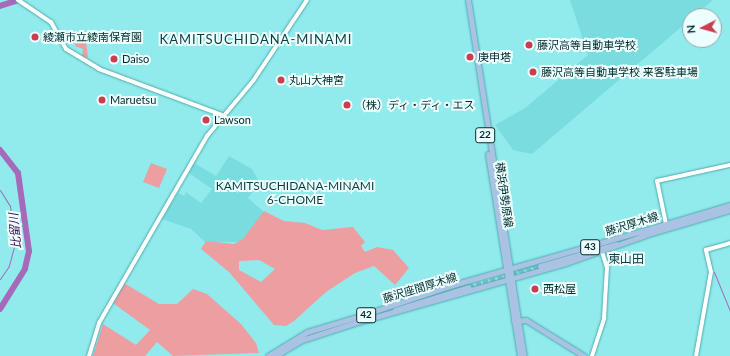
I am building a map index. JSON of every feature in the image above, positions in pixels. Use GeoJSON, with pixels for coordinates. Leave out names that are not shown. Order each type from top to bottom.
{"type":"FeatureCollection","features":[{"type":"Feature","properties":{"kind":"main road","name":"横浜伊勢原線"},"geometry":{"type":"LineString","coordinates":[[466,0],[520,356]]}},
{"type":"Feature","properties":{"kind":"main road","name":"藤沢厚木線"},"geometry":{"type":"LineString","coordinates":[[642,234],[666,224],[730,205]]}},
{"type":"Feature","properties":{"kind":"main road","name":"藤沢厚木線"},"geometry":{"type":"LineString","coordinates":[[540,264],[730,210]]}},
{"type":"Feature","properties":{"kind":"main road"},"geometry":{"type":"LineString","coordinates":[[507,270],[642,234]]}},
{"type":"Feature","properties":{"kind":"main road"},"geometry":{"type":"LineString","coordinates":[[509,279],[602,252],[642,234]]}},
{"type":"Feature","properties":{"kind":"main road","name":"42"},"geometry":{"type":"LineString","coordinates":[[358,319],[507,270]]}},
{"type":"Feature","properties":{"kind":"main road","name":"42"},"geometry":{"type":"LineString","coordinates":[[358,319],[509,279]]}},
{"type":"Feature","properties":{"kind":"main road","name":"藤沢座間厚木線"},"geometry":{"type":"LineString","coordinates":[[268,356],[307,332],[358,319],[468,285]]}},
{"type":"Feature","properties":{"kind":"main road","name":"藤沢座間厚木線"},"geometry":{"type":"LineString","coordinates":[[275,356],[302,340],[358,319]]}},
{"type":"Feature","properties":{"kind":"main road","name":"横浜伊勢原線"},"geometry":{"type":"LineString","coordinates":[[515,321],[524,356]]}},
{"type":"Feature","properties":{"kind":"main road"},"geometry":{"type":"LineString","coordinates":[[515,321],[530,322],[584,356]]}},
{"type":"Feature","properties":{"kind":"street"},"geometry":{"type":"LineString","coordinates":[[89,356],[99,322],[222,115],[253,80],[307,0]]}},
{"type":"Feature","properties":{"kind":"street"},"geometry":{"type":"LineString","coordinates":[[20,2],[51,22],[66,50],[99,69],[222,115]]}},
{"type":"Feature","properties":{"kind":"street"},"geometry":{"type":"LineString","coordinates":[[666,224],[657,181],[730,165]]}},
{"type":"Feature","properties":{"kind":"street"},"geometry":{"type":"LineString","coordinates":[[696,356],[711,272],[706,250],[730,243]]}},
{"type":"Feature","properties":{"kind":"street"},"geometry":{"type":"LineString","coordinates":[[592,356],[604,318],[607,268],[602,252]]}},
{"type":"Feature","properties":{"kind":"shaded area"},"geometry":{"type":"Polygon","coordinates":[[[570,0],[713,0],[704,8],[682,8],[682,26],[532,154],[513,150],[495,125],[525,108],[588,55],[570,0]]]}},
{"type":"Feature","properties":{"kind":"shaded area"},"geometry":{"type":"Polygon","coordinates":[[[85,36],[88,57],[86,58],[82,56],[83,49],[75,46],[76,37],[85,36]]]}},
{"type":"Feature","properties":{"kind":"shaded area"},"geometry":{"type":"Polygon","coordinates":[[[229,156],[252,169],[260,183],[248,198],[264,212],[242,242],[205,242],[191,229],[162,219],[178,193],[184,196],[186,192],[201,203],[212,189],[189,173],[194,163],[216,176],[229,156]]]}},
{"type":"Feature","properties":{"kind":"shaded area"},"geometry":{"type":"Polygon","coordinates":[[[151,163],[167,169],[159,188],[143,182],[151,163]]]}},
{"type":"Feature","properties":{"kind":"shaded area"},"geometry":{"type":"Polygon","coordinates":[[[264,211],[284,221],[305,223],[322,230],[353,227],[365,242],[361,246],[365,252],[377,247],[393,250],[409,268],[395,285],[374,266],[355,273],[326,292],[294,321],[286,326],[274,325],[229,272],[201,249],[206,241],[234,244],[243,239],[264,211]],[[259,260],[239,261],[239,270],[261,282],[275,269],[259,260]]]}},
{"type":"Feature","properties":{"kind":"shaded area"},"geometry":{"type":"Polygon","coordinates":[[[124,283],[159,304],[177,304],[193,289],[207,294],[241,324],[256,343],[259,353],[173,356],[157,342],[145,356],[93,356],[103,324],[136,345],[150,330],[113,303],[124,283]]]}},
{"type":"Feature","properties":{"kind":"waterway"},"geometry":{"type":"LineString","coordinates":[[0,6],[18,0]]}},
{"type":"Feature","properties":{"kind":"waterway","name":"比留川"},"geometry":{"type":"LineString","coordinates":[[0,150],[18,173],[29,251],[25,269],[0,309]]}},
{"type":"Feature","properties":{"kind":"waterway"},"geometry":{"type":"LineString","coordinates":[[0,190],[10,206],[15,243],[9,266],[0,279]]}},
{"type":"Feature","properties":{"kind":"waterway"},"geometry":{"type":"LineString","coordinates":[[714,272],[730,311]]}},
{"type":"Feature","properties":{"kind":"tunnel"},"geometry":{"type":"LineString","coordinates":[[517,270],[534,264]]}},
{"type":"Feature","properties":{"kind":"tunnel"},"geometry":{"type":"LineString","coordinates":[[469,287],[540,266]]}},
{"type":"Feature","properties":{"kind":"place","name":"綾瀬市立綾南保育園"},"geometry":{"type":"Point","coordinates":[35,37]}},
{"type":"Feature","properties":{"kind":"place","name":"藤沢高等自動車学校"},"geometry":{"type":"Point","coordinates":[529,45]}},
{"type":"Feature","properties":{"kind":"place","name":"庚申塔"},"geometry":{"type":"Point","coordinates":[470,57]}},
{"type":"Feature","properties":{"kind":"place","name":"Daiso"},"geometry":{"type":"Point","coordinates":[114,59]}},
{"type":"Feature","properties":{"kind":"place","name":"藤沢高等自動車学校 来客駐車場"},"geometry":{"type":"Point","coordinates":[533,72]}},
{"type":"Feature","properties":{"kind":"place","name":"丸山大神宮"},"geometry":{"type":"Point","coordinates":[281,80]}},
{"type":"Feature","properties":{"kind":"place","name":"Maruetsu"},"geometry":{"type":"Point","coordinates":[102,100]}},
{"type":"Feature","properties":{"kind":"place","name":"（株）ディ・ディ・エス"},"geometry":{"type":"Point","coordinates":[347,105]}},
{"type":"Feature","properties":{"kind":"place","name":"Lawson"},"geometry":{"type":"Point","coordinates":[206,120]}},
{"type":"Feature","properties":{"kind":"place","name":"西松屋"},"geometry":{"type":"Point","coordinates":[535,289]}},
{"type":"Feature","properties":{"kind":"district","name":"KAMITSUCHIDANA-MINAMI"},"geometry":{"type":"Point","coordinates":[256,39]}},
{"type":"Feature","properties":{"kind":"district","name":"KAMITSUCHIDANA-MINAMI 6-CHOME"},"geometry":{"type":"Point","coordinates":[295,193]}},
{"type":"Feature","properties":{"kind":"district","name":"東山田"},"geometry":{"type":"Point","coordinates":[626,259]}}]}
